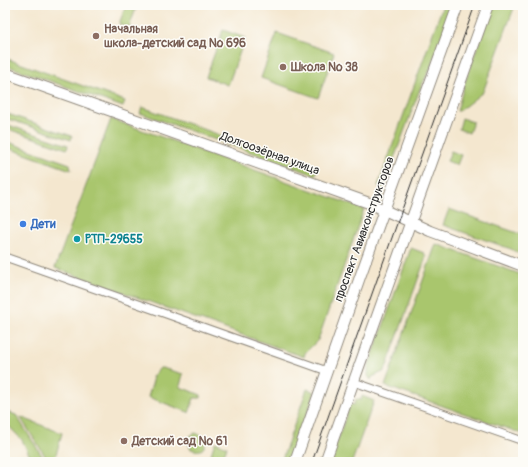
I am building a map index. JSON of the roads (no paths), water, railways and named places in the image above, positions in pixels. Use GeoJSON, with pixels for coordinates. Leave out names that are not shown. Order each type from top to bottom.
{"type":"FeatureCollection","features":[{"type":"Feature","properties":{"kind":"street","name":"проспект Авиаконструкторов"},"geometry":{"type":"LineString","coordinates":[[295,462],[458,5]]}},
{"type":"Feature","properties":{"kind":"street"},"geometry":{"type":"LineString","coordinates":[[325,462],[488,5]]}},
{"type":"Feature","properties":{"kind":"street","name":"Долгоозёрная улица"},"geometry":{"type":"LineString","coordinates":[[5,73],[370,202],[384,210],[430,230],[523,266]]}},
{"type":"Feature","properties":{"kind":"street"},"geometry":{"type":"LineString","coordinates":[[5,257],[327,371]]}},
{"type":"Feature","properties":{"kind":"street"},"geometry":{"type":"LineString","coordinates":[[354,382],[523,441]]}},
{"type":"Feature","properties":{"kind":"tram line"},"geometry":{"type":"LineString","coordinates":[[312,462],[475,5]]}},
{"type":"Feature","properties":{"kind":"place","name":"Начальная школа-детский сад № 696"},"geometry":{"type":"Point","coordinates":[96,36]}},
{"type":"Feature","properties":{"kind":"place","name":"Школа № 38"},"geometry":{"type":"Point","coordinates":[283,67]}},
{"type":"Feature","properties":{"kind":"place","name":"Дети"},"geometry":{"type":"Point","coordinates":[23,224]}},
{"type":"Feature","properties":{"kind":"place","name":"РТП-29655"},"geometry":{"type":"Point","coordinates":[77,239]}},
{"type":"Feature","properties":{"kind":"place","name":"Детский сад № 61"},"geometry":{"type":"Point","coordinates":[124,441]}}]}
